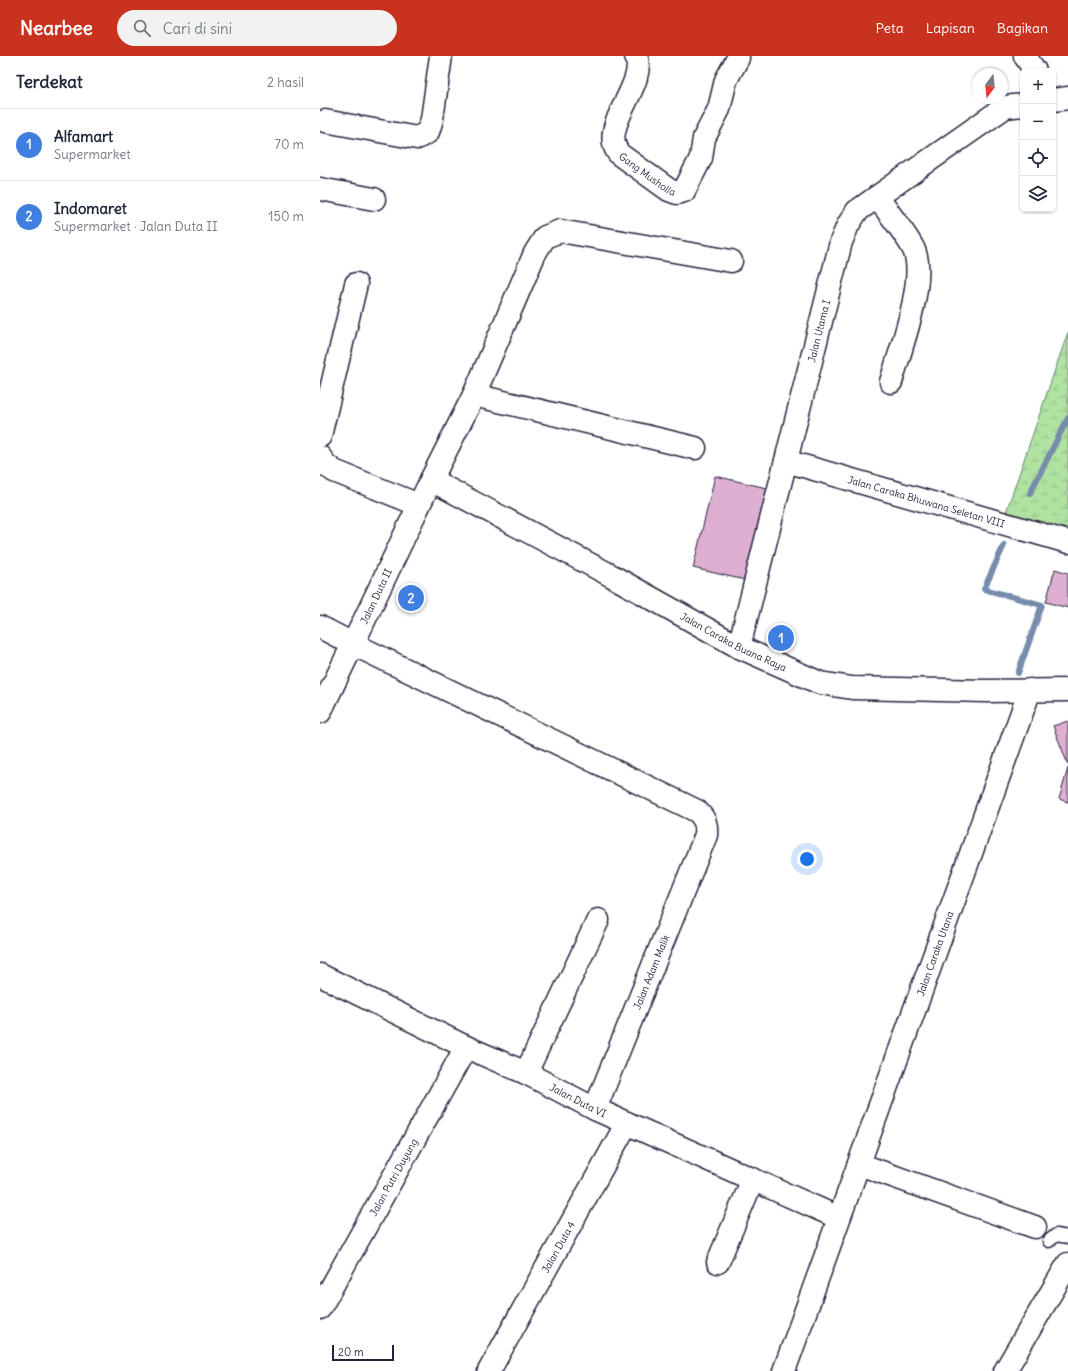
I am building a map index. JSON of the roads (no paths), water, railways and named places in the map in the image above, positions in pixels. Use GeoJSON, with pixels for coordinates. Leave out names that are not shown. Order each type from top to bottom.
{"type":"FeatureCollection","features":[{"type":"Feature","properties":{"kind":"street"},"geometry":{"type":"LineString","coordinates":[[325,121],[417,138],[428,132],[432,119],[442,56]]}},
{"type":"Feature","properties":{"kind":"street","name":"Gang Musholla"},"geometry":{"type":"LineString","coordinates":[[636,56],[639,68],[614,133],[614,147],[619,154],[663,186],[677,193],[684,191],[701,158],[704,138],[719,109],[726,80],[738,58]]}},
{"type":"Feature","properties":{"kind":"street"},"geometry":{"type":"LineString","coordinates":[[1025,56],[1032,68]]}},
{"type":"Feature","properties":{"kind":"street"},"geometry":{"type":"LineString","coordinates":[[1056,100],[1068,98]]}},
{"type":"Feature","properties":{"kind":"street","name":"Jalan Utama I"},"geometry":{"type":"LineString","coordinates":[[739,647],[841,242],[848,225],[857,211],[1005,107],[1020,104]]}},
{"type":"Feature","properties":{"kind":"street"},"geometry":{"type":"LineString","coordinates":[[320,189],[374,199]]}},
{"type":"Feature","properties":{"kind":"street"},"geometry":{"type":"LineString","coordinates":[[877,197],[914,250],[919,268],[916,293],[891,382]]}},
{"type":"Feature","properties":{"kind":"street","name":"Jalan Duta II"},"geometry":{"type":"LineString","coordinates":[[320,712],[431,480],[474,395],[536,253],[545,237],[560,231],[731,261]]}},
{"type":"Feature","properties":{"kind":"street"},"geometry":{"type":"LineString","coordinates":[[320,436],[356,284]]}},
{"type":"Feature","properties":{"kind":"street"},"geometry":{"type":"LineString","coordinates":[[474,395],[695,448]]}},
{"type":"Feature","properties":{"kind":"street"},"geometry":{"type":"LineString","coordinates":[[320,457],[325,464],[334,471],[419,505]]}},
{"type":"Feature","properties":{"kind":"street","name":"Jalan Caraka Bhuwana Seletan VIII"},"geometry":{"type":"LineString","coordinates":[[786,461],[1068,542]]}},
{"type":"Feature","properties":{"kind":"street","name":"Jalan Caraka Buana Raya"},"geometry":{"type":"LineString","coordinates":[[431,480],[612,576],[739,647],[820,683],[852,688],[987,691],[1068,690]]}},
{"type":"Feature","properties":{"kind":"street"},"geometry":{"type":"LineString","coordinates":[[320,627],[353,644]]}},
{"type":"Feature","properties":{"kind":"street","name":"Jalan Adam Malik"},"geometry":{"type":"LineString","coordinates":[[353,644],[698,811],[705,818],[707,827],[706,834],[595,1109]]}},
{"type":"Feature","properties":{"kind":"street","name":"Jalan Caraka Utana"},"geometry":{"type":"LineString","coordinates":[[784,1371],[859,1164],[1023,690]]}},
{"type":"Feature","properties":{"kind":"street"},"geometry":{"type":"LineString","coordinates":[[526,1073],[598,920]]}},
{"type":"Feature","properties":{"kind":"street","name":"Jalan Duta VI"},"geometry":{"type":"LineString","coordinates":[[320,975],[466,1047],[526,1073],[595,1109],[839,1218]]}},
{"type":"Feature","properties":{"kind":"street","name":"Jalan Putri Duyung"},"geometry":{"type":"LineString","coordinates":[[320,1308],[466,1047]]}},
{"type":"Feature","properties":{"kind":"street","name":"Jalan Duta 4"},"geometry":{"type":"LineString","coordinates":[[489,1371],[627,1123]]}},
{"type":"Feature","properties":{"kind":"street"},"geometry":{"type":"LineString","coordinates":[[859,1164],[1042,1234]]}},
{"type":"Feature","properties":{"kind":"street"},"geometry":{"type":"LineString","coordinates":[[718,1262],[753,1179]]}},
{"type":"Feature","properties":{"kind":"street"},"geometry":{"type":"LineString","coordinates":[[1006,1371],[1068,1264]]}},
{"type":"Feature","properties":{"kind":"lane"},"geometry":{"type":"LineString","coordinates":[[1042,1234],[1068,1237]]}},
{"type":"Feature","properties":{"kind":"waterway"},"geometry":{"type":"LineString","coordinates":[[1030,493],[1068,418]]}},
{"type":"Feature","properties":{"kind":"waterway"},"geometry":{"type":"LineString","coordinates":[[1004,545],[984,589],[1042,605],[1018,673]]}},
{"type":"Feature","properties":{"kind":"place","name":"Indomaret"},"geometry":{"type":"Point","coordinates":[411,598]}},
{"type":"Feature","properties":{"kind":"place","name":"Alfamart"},"geometry":{"type":"Point","coordinates":[781,638]}}]}
